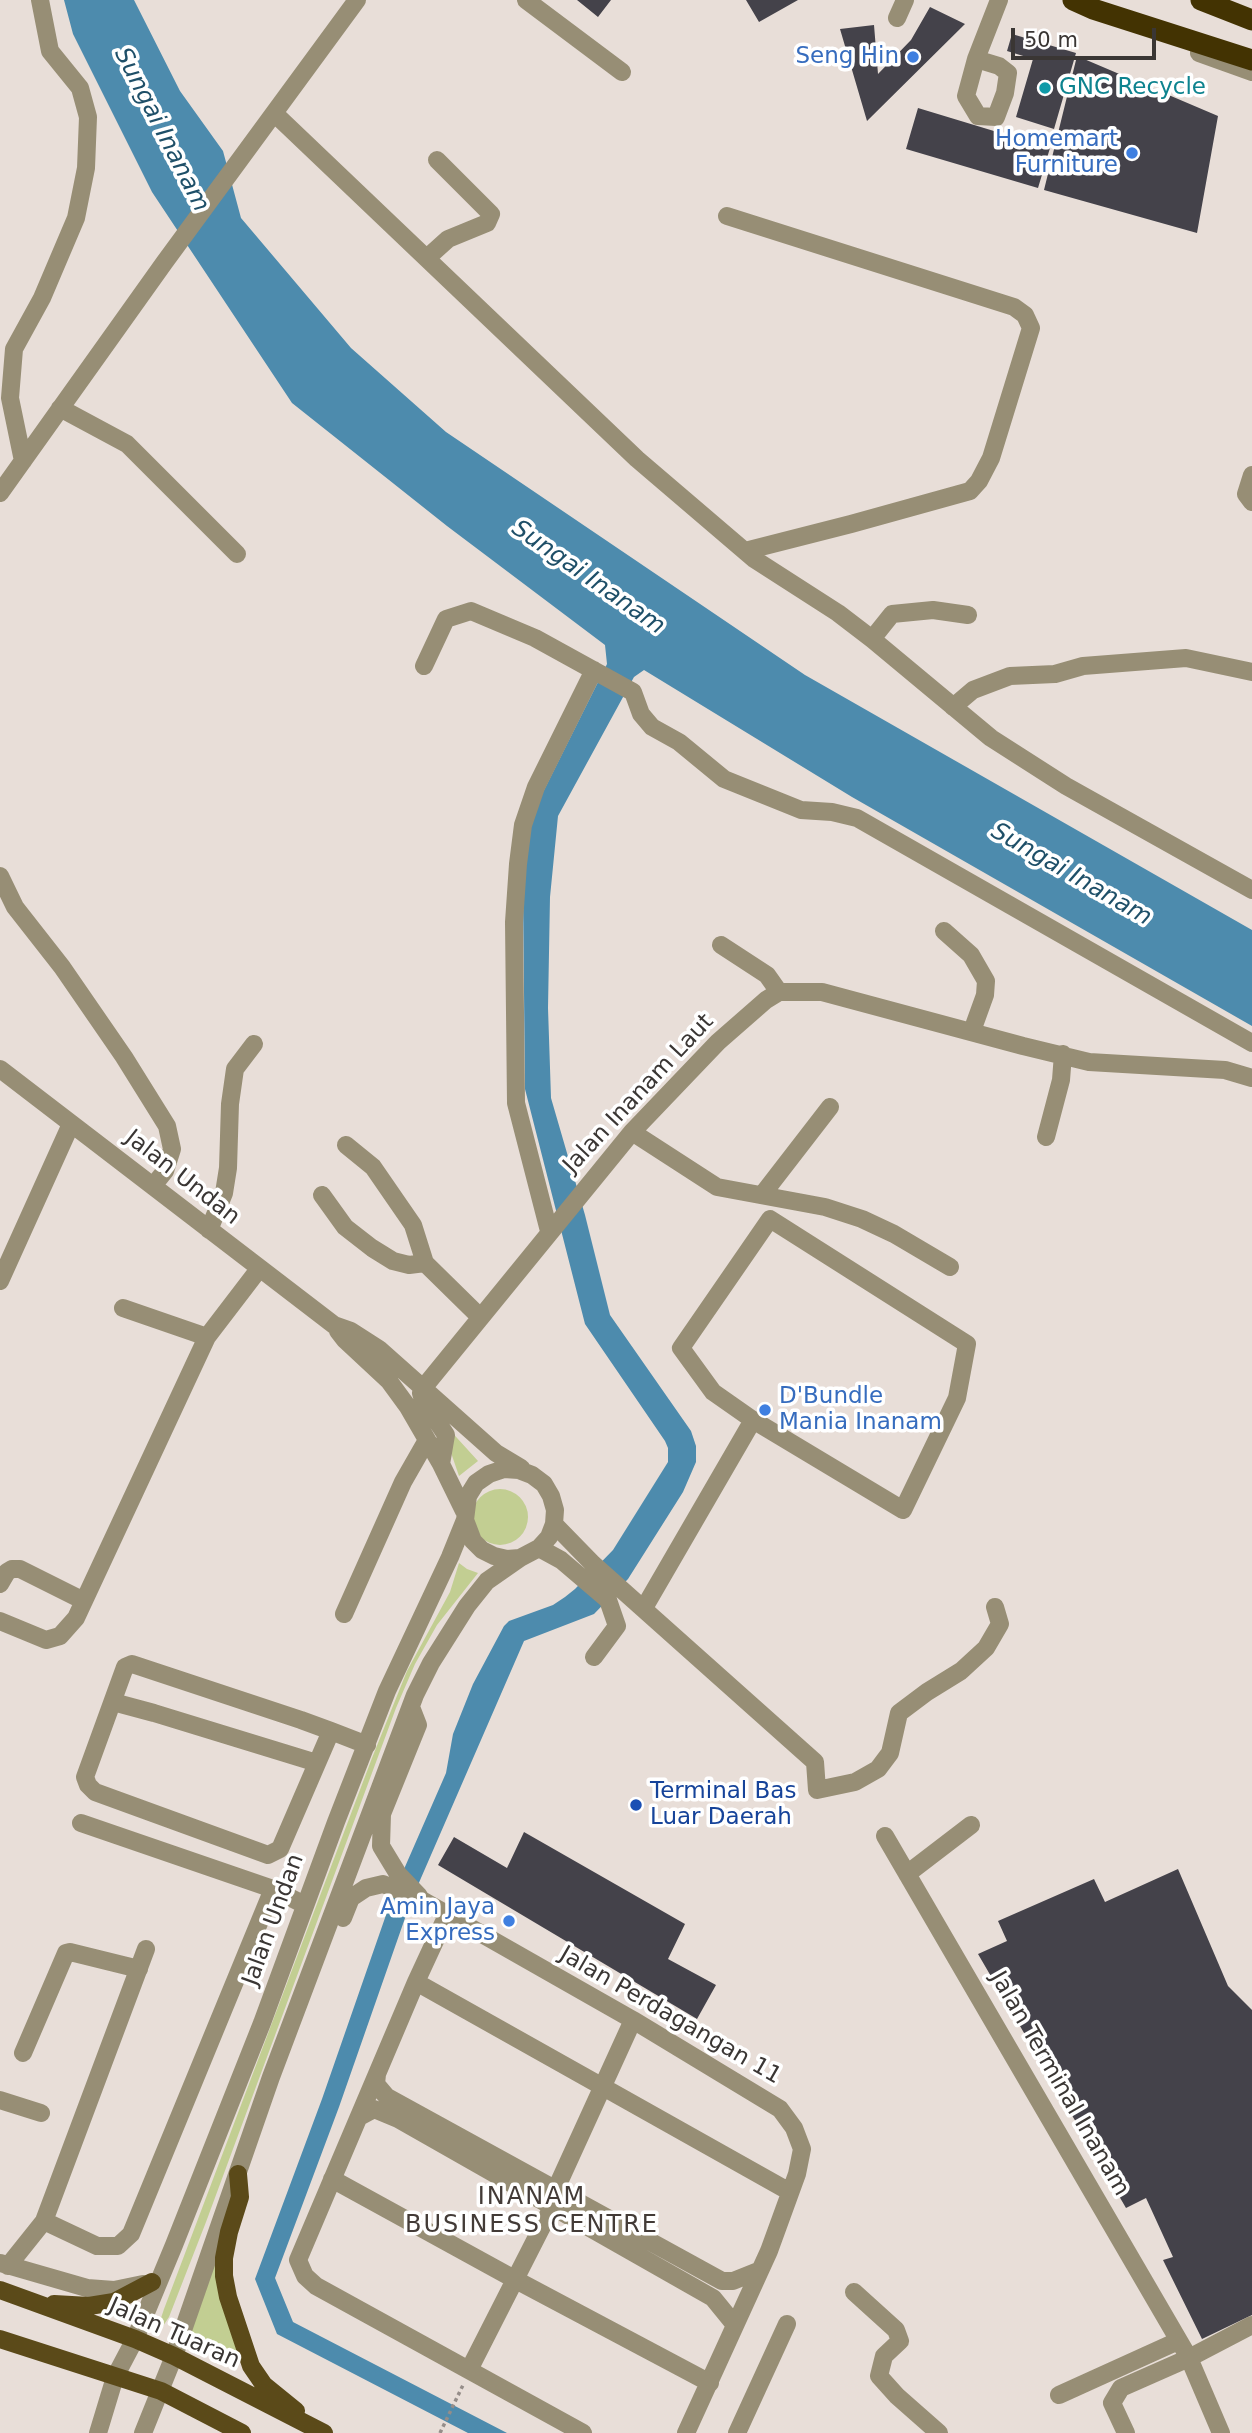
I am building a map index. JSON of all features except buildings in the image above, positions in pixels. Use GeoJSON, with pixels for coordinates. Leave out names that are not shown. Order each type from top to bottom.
{"type":"FeatureCollection","features":[{"type":"Feature","properties":{"kind":"highway"},"geometry":{"type":"LineString","coordinates":[[1073,0],[1093,9],[1252,60]]}},
{"type":"Feature","properties":{"kind":"highway"},"geometry":{"type":"LineString","coordinates":[[1201,0],[1252,20]]}},
{"type":"Feature","properties":{"kind":"main road"},"geometry":{"type":"LineString","coordinates":[[239,2174],[240,2197],[229,2232],[224,2276],[234,2320],[251,2366],[264,2385],[324,2433]]}},
{"type":"Feature","properties":{"kind":"main road"},"geometry":{"type":"LineString","coordinates":[[36,2303],[101,2305],[128,2297],[152,2282]]}},
{"type":"Feature","properties":{"kind":"main road","name":"Jalan Tuaran"},"geometry":{"type":"LineString","coordinates":[[0,2291],[135,2339],[174,2356],[324,2433]]}},
{"type":"Feature","properties":{"kind":"main road"},"geometry":{"type":"LineString","coordinates":[[0,2339],[161,2391],[241,2433]]}},
{"type":"Feature","properties":{"kind":"street"},"geometry":{"type":"LineString","coordinates":[[23,461],[10,398],[14,349],[42,298],[76,218],[86,168],[88,117],[80,88],[50,51],[40,0]]}},
{"type":"Feature","properties":{"kind":"street"},"geometry":{"type":"LineString","coordinates":[[0,493],[356,0]]}},
{"type":"Feature","properties":{"kind":"street"},"geometry":{"type":"LineString","coordinates":[[526,0],[622,72]]}},
{"type":"Feature","properties":{"kind":"street"},"geometry":{"type":"LineString","coordinates":[[897,18],[905,0]]}},
{"type":"Feature","properties":{"kind":"street"},"geometry":{"type":"LineString","coordinates":[[976,60],[999,0]]}},
{"type":"Feature","properties":{"kind":"street"},"geometry":{"type":"LineString","coordinates":[[1066,0],[1092,16],[1252,72]]}},
{"type":"Feature","properties":{"kind":"street"},"geometry":{"type":"LineString","coordinates":[[274,113],[637,459],[745,551],[838,613],[991,738],[1066,786],[1252,890]]}},
{"type":"Feature","properties":{"kind":"street"},"geometry":{"type":"LineString","coordinates":[[428,257],[448,239],[487,223],[491,214],[437,160]]}},
{"type":"Feature","properties":{"kind":"street"},"geometry":{"type":"LineString","coordinates":[[727,216],[1014,307],[1030,321],[1031,328],[991,458],[979,481],[970,491],[745,551]]}},
{"type":"Feature","properties":{"kind":"street"},"geometry":{"type":"LineString","coordinates":[[60,408],[127,444],[237,554]]}},
{"type":"Feature","properties":{"kind":"street"},"geometry":{"type":"LineString","coordinates":[[1252,475],[1246,494],[1252,502]]}},
{"type":"Feature","properties":{"kind":"street"},"geometry":{"type":"LineString","coordinates":[[872,639],[892,614],[933,610],[968,615]]}},
{"type":"Feature","properties":{"kind":"street"},"geometry":{"type":"LineString","coordinates":[[424,666],[446,619],[471,611],[535,638],[633,692],[641,714],[652,727],[679,742],[724,779],[801,810],[857,818],[1252,1043]]}},
{"type":"Feature","properties":{"kind":"street"},"geometry":{"type":"LineString","coordinates":[[953,707],[973,690],[1010,676],[1055,674],[1083,666],[1186,658],[1252,672]]}},
{"type":"Feature","properties":{"kind":"street"},"geometry":{"type":"LineString","coordinates":[[549,1231],[516,1103],[514,922],[518,864],[523,825],[536,787],[594,670]]}},
{"type":"Feature","properties":{"kind":"street"},"geometry":{"type":"LineString","coordinates":[[0,876],[15,907],[70,978],[167,1126],[172,1149],[164,1171],[153,1186]]}},
{"type":"Feature","properties":{"kind":"street"},"geometry":{"type":"LineString","coordinates":[[944,931],[971,955],[986,981],[985,995],[972,1031]]}},
{"type":"Feature","properties":{"kind":"street"},"geometry":{"type":"LineString","coordinates":[[721,945],[767,975],[779,992],[822,992],[1088,1062],[1225,1070],[1252,1078]]}},
{"type":"Feature","properties":{"kind":"street","name":"Jalan Inanam Laut"},"geometry":{"type":"LineString","coordinates":[[424,1387],[632,1132],[718,1042],[779,992]]}},
{"type":"Feature","properties":{"kind":"street"},"geometry":{"type":"LineString","coordinates":[[209,1230],[224,1193],[235,1069],[254,1044]]}},
{"type":"Feature","properties":{"kind":"street"},"geometry":{"type":"LineString","coordinates":[[1046,1137],[1061,1080],[1063,1054]]}},
{"type":"Feature","properties":{"kind":"street","name":"Jalan Undan"},"geometry":{"type":"LineString","coordinates":[[0,1069],[334,1325],[345,1340],[389,1381],[408,1407],[441,1464],[465,1516],[473,1541],[494,1556],[520,1558]]}},
{"type":"Feature","properties":{"kind":"street"},"geometry":{"type":"LineString","coordinates":[[762,1195],[830,1107]]}},
{"type":"Feature","properties":{"kind":"street"},"geometry":{"type":"LineString","coordinates":[[0,1281],[71,1124]]}},
{"type":"Feature","properties":{"kind":"street"},"geometry":{"type":"LineString","coordinates":[[632,1132],[717,1188],[825,1207],[862,1219],[894,1234],[950,1267]]}},
{"type":"Feature","properties":{"kind":"street"},"geometry":{"type":"LineString","coordinates":[[346,1145],[373,1167],[413,1225],[425,1263],[480,1317]]}},
{"type":"Feature","properties":{"kind":"street"},"geometry":{"type":"LineString","coordinates":[[322,1195],[345,1227],[372,1248],[393,1261],[409,1265],[425,1263]]}},
{"type":"Feature","properties":{"kind":"street"},"geometry":{"type":"LineString","coordinates":[[770,1219],[967,1344],[957,1398],[903,1510],[753,1420],[713,1392],[681,1348],[770,1219]]}},
{"type":"Feature","properties":{"kind":"street"},"geometry":{"type":"LineString","coordinates":[[0,1621],[46,1640],[60,1636],[76,1618],[207,1337],[259,1269]]}},
{"type":"Feature","properties":{"kind":"street"},"geometry":{"type":"LineString","coordinates":[[123,1308],[207,1337]]}},
{"type":"Feature","properties":{"kind":"street","name":"Jalan Undan"},"geometry":{"type":"LineString","coordinates":[[334,1325],[351,1331],[379,1349],[496,1453],[544,1484],[555,1510],[554,1524]]}},
{"type":"Feature","properties":{"kind":"street"},"geometry":{"type":"LineString","coordinates":[[424,1387],[421,1393],[423,1400],[446,1435],[441,1464]]}},
{"type":"Feature","properties":{"kind":"street"},"geometry":{"type":"LineString","coordinates":[[645,1608],[753,1420]]}},
{"type":"Feature","properties":{"kind":"street"},"geometry":{"type":"LineString","coordinates":[[344,1615],[404,1482],[427,1440]]}},
{"type":"Feature","properties":{"kind":"street","name":"Jalan Undan"},"geometry":{"type":"LineString","coordinates":[[98,2433],[116,2376],[135,2339],[174,2245],[257,2036],[387,1691],[445,1570],[465,1516],[468,1496],[476,1483],[489,1474],[511,1470],[533,1475]]}},
{"type":"Feature","properties":{"kind":"street"},"geometry":{"type":"LineString","coordinates":[[554,1524],[586,1569],[614,1594],[645,1608],[815,1762],[817,1790],[855,1783],[878,1769],[890,1753],[899,1713],[961,1671],[986,1648],[1000,1624],[995,1607]]}},
{"type":"Feature","properties":{"kind":"street"},"geometry":{"type":"LineString","coordinates":[[143,2433],[174,2356],[271,2077],[411,1707],[431,1664],[467,1606],[487,1581],[539,1548],[549,1537],[554,1524]]}},
{"type":"Feature","properties":{"kind":"street"},"geometry":{"type":"LineString","coordinates":[[539,1548],[586,1569]]}},
{"type":"Feature","properties":{"kind":"street"},"geometry":{"type":"LineString","coordinates":[[0,1584],[7,1572],[20,1569],[84,1601]]}},
{"type":"Feature","properties":{"kind":"street"},"geometry":{"type":"LineString","coordinates":[[594,1657],[617,1626],[614,1594]]}},
{"type":"Feature","properties":{"kind":"street"},"geometry":{"type":"LineString","coordinates":[[331,1731],[280,1849],[268,1855],[95,1792],[85,1777],[125,1667],[132,1664],[331,1731],[367,1745]]}},
{"type":"Feature","properties":{"kind":"street"},"geometry":{"type":"LineString","coordinates":[[113,1702],[317,1763]]}},
{"type":"Feature","properties":{"kind":"street"},"geometry":{"type":"LineString","coordinates":[[316,1958],[329,1948],[352,1898],[366,1888],[391,1879],[381,1846],[382,1814],[418,1726],[411,1707]]}},
{"type":"Feature","properties":{"kind":"street"},"geometry":{"type":"LineString","coordinates":[[81,1823],[273,1889],[305,1905]]}},
{"type":"Feature","properties":{"kind":"street"},"geometry":{"type":"LineString","coordinates":[[907,1874],[971,1825]]}},
{"type":"Feature","properties":{"kind":"street","name":"Jalan Terminal Inanam"},"geometry":{"type":"LineString","coordinates":[[885,1836],[1189,2358],[1221,2433]]}},
{"type":"Feature","properties":{"kind":"street","name":"Jalan Perdagangan 11"},"geometry":{"type":"LineString","coordinates":[[391,1879],[447,1916],[633,2020],[780,2109],[794,2128],[802,2149],[790,2192],[769,2251],[686,2433]]}},
{"type":"Feature","properties":{"kind":"street"},"geometry":{"type":"LineString","coordinates":[[44,2221],[97,2246],[118,2246],[131,2234],[273,1889]]}},
{"type":"Feature","properties":{"kind":"street"},"geometry":{"type":"LineString","coordinates":[[447,1916],[416,1982],[298,2260],[305,2276],[316,2286],[583,2433]]}},
{"type":"Feature","properties":{"kind":"street"},"geometry":{"type":"LineString","coordinates":[[146,1949],[44,2221],[4,2264],[87,2288],[114,2290],[152,2282],[174,2245]]}},
{"type":"Feature","properties":{"kind":"street"},"geometry":{"type":"LineString","coordinates":[[23,2053],[66,1953],[139,1969]]}},
{"type":"Feature","properties":{"kind":"street"},"geometry":{"type":"LineString","coordinates":[[416,1982],[790,2192]]}},
{"type":"Feature","properties":{"kind":"street"},"geometry":{"type":"LineString","coordinates":[[469,2370],[516,2280],[633,2020]]}},
{"type":"Feature","properties":{"kind":"street"},"geometry":{"type":"LineString","coordinates":[[377,2073],[376,2084],[387,2097],[713,2298],[735,2325]]}},
{"type":"Feature","properties":{"kind":"street"},"geometry":{"type":"LineString","coordinates":[[0,2100],[41,2113]]}},
{"type":"Feature","properties":{"kind":"street"},"geometry":{"type":"LineString","coordinates":[[359,2117],[374,2109],[398,2119],[553,2199],[722,2281],[733,2281],[758,2271]]}},
{"type":"Feature","properties":{"kind":"street"},"geometry":{"type":"LineString","coordinates":[[332,2179],[710,2383]]}},
{"type":"Feature","properties":{"kind":"street"},"geometry":{"type":"LineString","coordinates":[[853,2292],[896,2330],[900,2341],[884,2356],[878,2376],[939,2433]]}},
{"type":"Feature","properties":{"kind":"street"},"geometry":{"type":"LineString","coordinates":[[737,2433],[787,2324]]}},
{"type":"Feature","properties":{"kind":"street"},"geometry":{"type":"LineString","coordinates":[[1126,2433],[1112,2403],[1121,2388],[1189,2358],[1252,2325]]}},
{"type":"Feature","properties":{"kind":"street"},"geometry":{"type":"LineString","coordinates":[[1059,2395],[1178,2340]]}},
{"type":"Feature","properties":{"kind":"path"},"geometry":{"type":"LineString","coordinates":[[441,2431],[456,2402]]}},
{"type":"Feature","properties":{"kind":"green space"},"geometry":{"type":"Polygon","coordinates":[[[427,1405],[478,1461],[459,1476],[448,1444],[427,1405]]]}},
{"type":"Feature","properties":{"kind":"green space"},"geometry":{"type":"Polygon","coordinates":[[[500,1489],[520,1497],[528,1517],[520,1537],[500,1545],[480,1537],[472,1517],[480,1497],[500,1489]]]}},
{"type":"Feature","properties":{"kind":"green space"},"geometry":{"type":"Polygon","coordinates":[[[459,1563],[478,1573],[437,1625],[415,1664],[396,1708],[206,2222],[169,2317],[161,2329],[159,2324],[164,2309],[372,1758],[407,1671],[450,1592],[459,1563]]]}},
{"type":"Feature","properties":{"kind":"green space"},"geometry":{"type":"Polygon","coordinates":[[[215,2264],[219,2266],[245,2362],[185,2337],[215,2264]]]}},
{"type":"Feature","properties":{"kind":"water","name":"Sungai Inanam"},"geometry":{"type":"Polygon","coordinates":[[[64,0],[134,0],[180,91],[223,151],[241,218],[351,348],[446,432],[805,675],[1252,930],[1252,1026],[852,797],[644,670],[634,677],[558,816],[550,897],[548,1008],[551,1098],[585,1215],[610,1315],[691,1431],[696,1446],[696,1462],[683,1492],[628,1579],[594,1614],[524,1641],[411,1901],[339,2107],[275,2278],[293,2322],[507,2433],[468,2433],[277,2334],[255,2279],[322,2099],[394,1892],[446,1773],[453,1734],[473,1684],[509,1621],[553,1605],[565,1597],[613,1550],[668,1462],[665,1441],[585,1324],[525,1089],[523,895],[529,832],[536,806],[607,664],[605,645],[447,526],[292,403],[152,192],[73,34],[64,0]]]}},
{"type":"Feature","properties":{"kind":"place","name":"Seng Hin"},"geometry":{"type":"Point","coordinates":[913,57]}},
{"type":"Feature","properties":{"kind":"place","name":"GNC Recycle"},"geometry":{"type":"Point","coordinates":[1045,88]}},
{"type":"Feature","properties":{"kind":"place","name":"Homemart Furniture"},"geometry":{"type":"Point","coordinates":[1132,153]}},
{"type":"Feature","properties":{"kind":"place","name":"D'Bundle Mania Inanam"},"geometry":{"type":"Point","coordinates":[765,1410]}},
{"type":"Feature","properties":{"kind":"place","name":"Terminal Bas Luar Daerah"},"geometry":{"type":"Point","coordinates":[636,1805]}},
{"type":"Feature","properties":{"kind":"place","name":"Amin Jaya Express"},"geometry":{"type":"Point","coordinates":[509,1921]}},
{"type":"Feature","properties":{"kind":"district","name":"INANAM BUSINESS CENTRE"},"geometry":{"type":"Point","coordinates":[532,2212]}}]}
